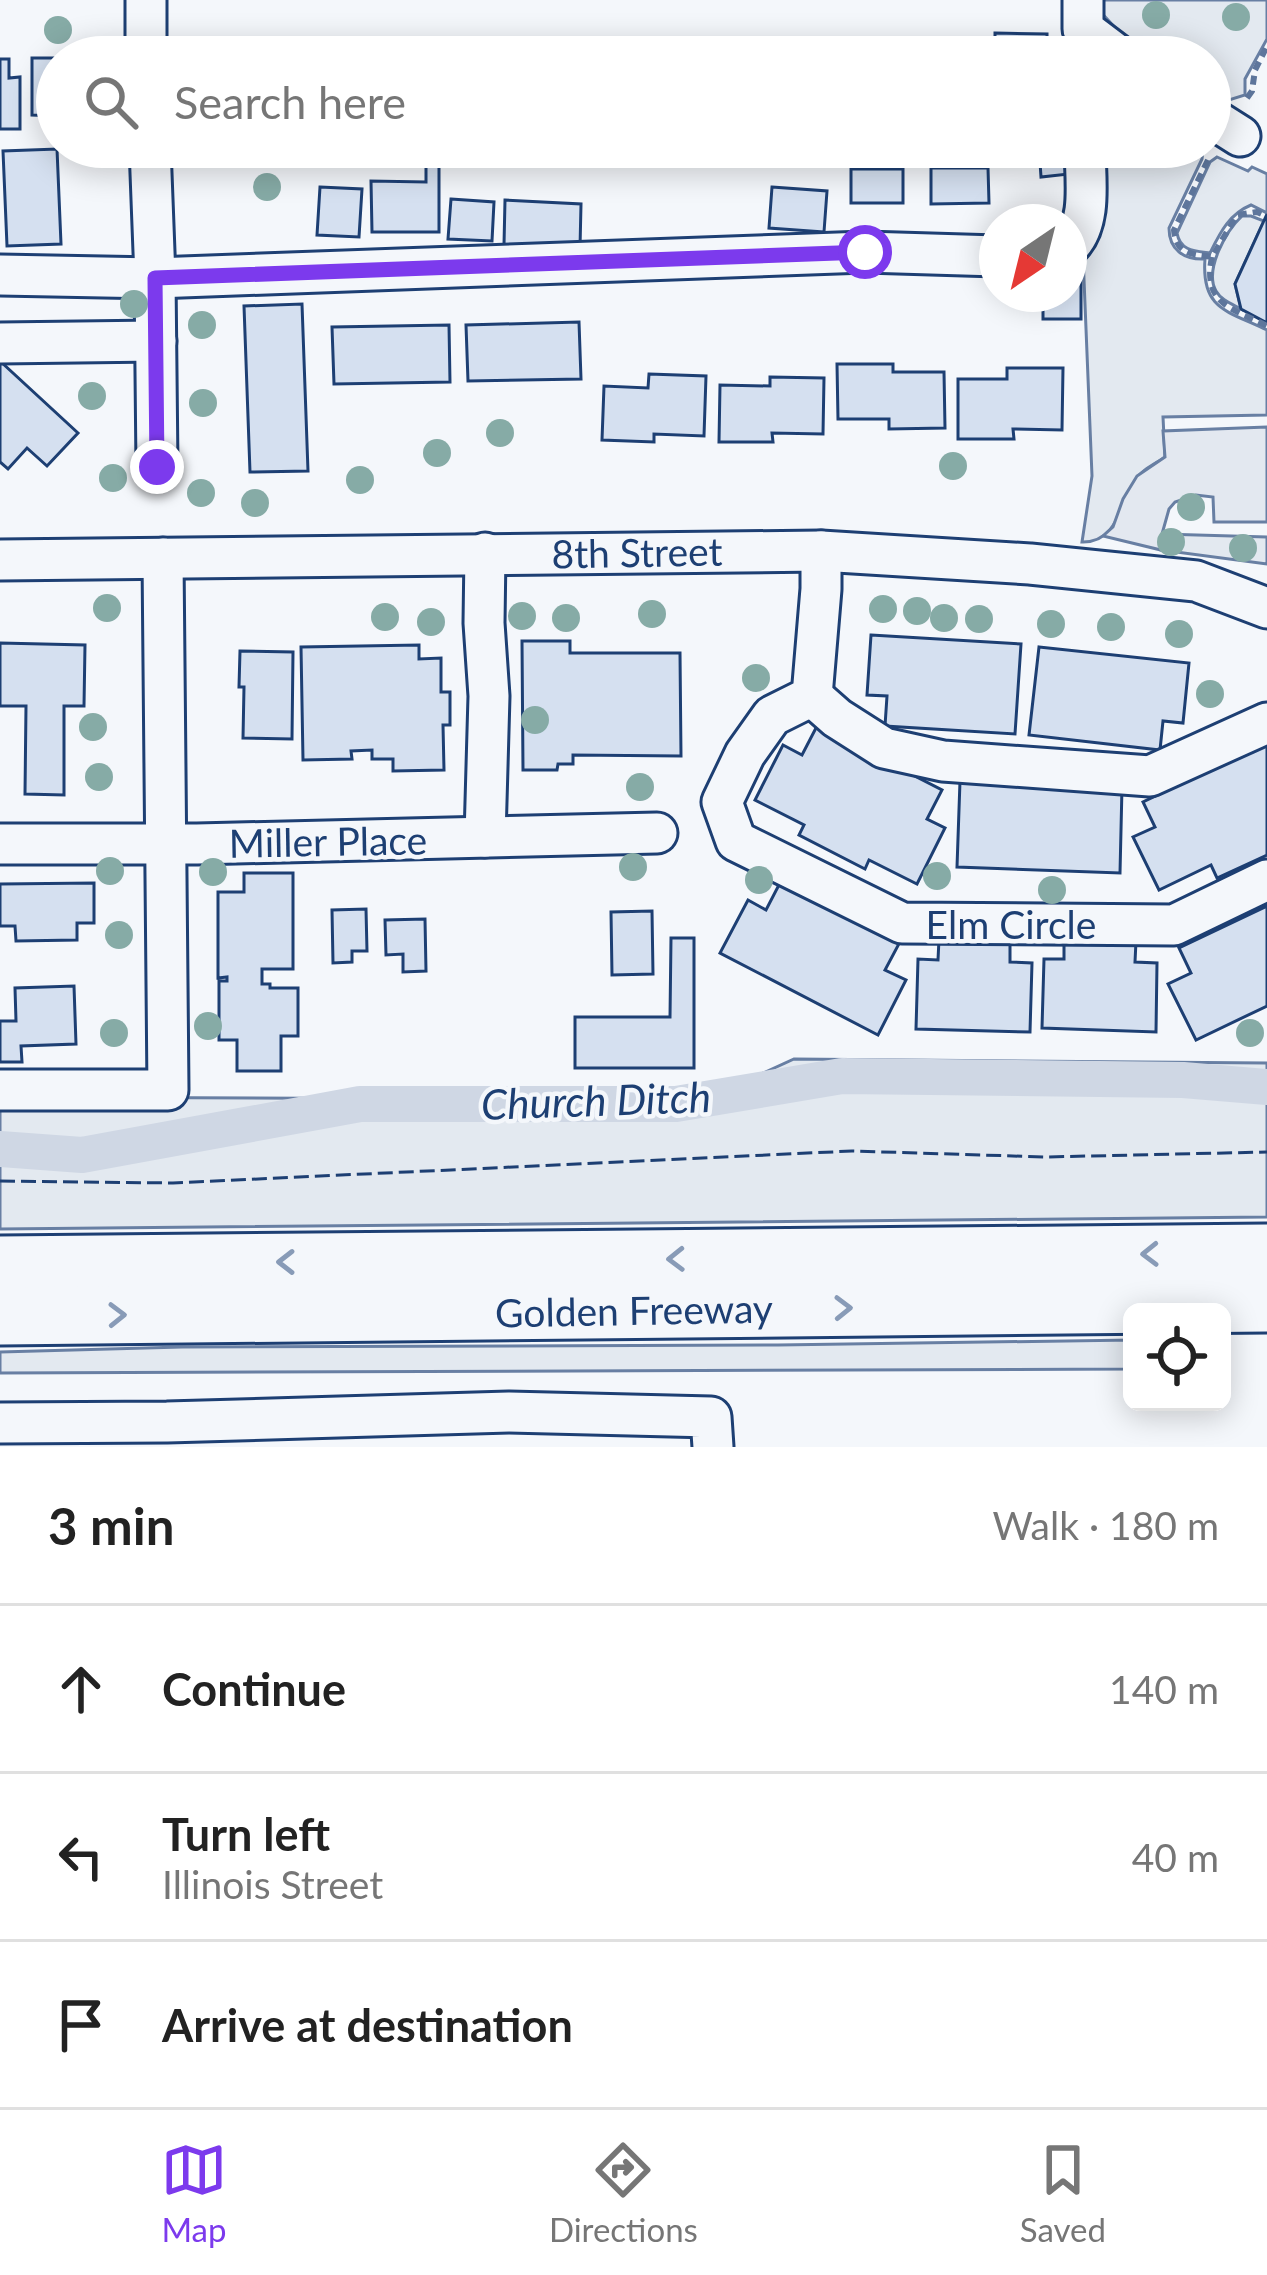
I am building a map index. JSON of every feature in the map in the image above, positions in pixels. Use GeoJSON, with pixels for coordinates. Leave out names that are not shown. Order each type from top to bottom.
{"type":"FeatureCollection","features":[{"type":"Feature","properties":{"kind":"highway","name":"Golden Freeway"},"geometry":{"type":"LineString","coordinates":[[0,1264],[1267,1252]]}},
{"type":"Feature","properties":{"kind":"highway","name":"Golden Freeway"},"geometry":{"type":"LineString","coordinates":[[0,1316],[1267,1303]]}},
{"type":"Feature","properties":{"kind":"street"},"geometry":{"type":"LineString","coordinates":[[146,0],[146,36]]}},
{"type":"Feature","properties":{"kind":"street"},"geometry":{"type":"LineString","coordinates":[[151,168],[157,467]]}},
{"type":"Feature","properties":{"kind":"street"},"geometry":{"type":"LineString","coordinates":[[1085,168],[1085,204]]}},
{"type":"Feature","properties":{"kind":"street"},"geometry":{"type":"LineString","coordinates":[[0,275],[155,278],[740,255],[979,255]]}},
{"type":"Feature","properties":{"kind":"street"},"geometry":{"type":"LineString","coordinates":[[0,344],[156,341]]}},
{"type":"Feature","properties":{"kind":"street"},"geometry":{"type":"LineString","coordinates":[[821,550],[812,696],[884,748],[943,761],[1150,776],[1267,723]]}},
{"type":"Feature","properties":{"kind":"street","name":"8th Street"},"geometry":{"type":"LineString","coordinates":[[0,560],[821,550],[1196,581],[1267,608]]}},
{"type":"Feature","properties":{"kind":"street"},"geometry":{"type":"LineString","coordinates":[[485,553],[489,696],[485,837]]}},
{"type":"Feature","properties":{"kind":"street"},"geometry":{"type":"LineString","coordinates":[[0,1090],[168,1090],[163,558]]}},
{"type":"Feature","properties":{"kind":"street","name":"Elm Circle"},"geometry":{"type":"LineString","coordinates":[[812,696],[772,716],[745,754],[722,802],[736,841],[902,923],[1174,925],[1267,880]]}},
{"type":"Feature","properties":{"kind":"street","name":"Miller Place"},"geometry":{"type":"LineString","coordinates":[[0,844],[657,833]]}},
{"type":"Feature","properties":{"kind":"street"},"geometry":{"type":"LineString","coordinates":[[0,1423],[168,1434],[509,1412],[711,1417],[713,1447]]}},
{"type":"Feature","properties":{"kind":"path"},"geometry":{"type":"LineString","coordinates":[[1231,119],[1252,91],[1255,70],[1267,46]]}},
{"type":"Feature","properties":{"kind":"path"},"geometry":{"type":"LineString","coordinates":[[1205,168],[1174,230],[1175,243],[1184,253],[1212,257]]}},
{"type":"Feature","properties":{"kind":"path"},"geometry":{"type":"LineString","coordinates":[[1266,216],[1257,212],[1237,215],[1212,257],[1210,286],[1217,300],[1267,326]]}},
{"type":"Feature","properties":{"kind":"shaded area"},"geometry":{"type":"Polygon","coordinates":[[[1095,0],[1267,0],[1267,39],[1245,79],[1245,95],[1231,99],[1231,36],[1123,36],[1095,0]]]}},
{"type":"Feature","properties":{"kind":"shaded area"},"geometry":{"type":"Polygon","coordinates":[[[1231,163],[1267,174],[1267,213],[1251,205],[1237,213],[1210,253],[1185,247],[1177,233],[1207,168],[1231,168],[1231,163]]]}},
{"type":"Feature","properties":{"kind":"shaded area"},"geometry":{"type":"Polygon","coordinates":[[[1092,168],[1198,168],[1169,228],[1170,236],[1179,252],[1205,259],[1208,289],[1220,306],[1267,330],[1267,415],[1163,417],[1165,457],[1138,477],[1110,529],[1094,541],[1082,542],[1092,476],[1085,312],[1092,168]]]}},
{"type":"Feature","properties":{"kind":"shaded area"},"geometry":{"type":"Polygon","coordinates":[[[1242,216],[1264,221],[1235,284],[1241,309],[1218,294],[1213,273],[1224,241],[1242,216]]]}},
{"type":"Feature","properties":{"kind":"shaded area"},"geometry":{"type":"Polygon","coordinates":[[[1267,427],[1267,522],[1214,522],[1213,497],[1196,495],[1169,509],[1161,550],[1103,536],[1113,527],[1137,476],[1165,457],[1163,431],[1267,427]]]}},
{"type":"Feature","properties":{"kind":"shaded area"},"geometry":{"type":"Polygon","coordinates":[[[1162,534],[1267,537],[1267,564],[1161,550],[1162,534]]]}},
{"type":"Feature","properties":{"kind":"shaded area"},"geometry":{"type":"Polygon","coordinates":[[[794,1059],[1267,1063],[1267,1217],[0,1229],[0,1097],[704,1100],[794,1059]]]}},
{"type":"Feature","properties":{"kind":"shaded area"},"geometry":{"type":"Polygon","coordinates":[[[1123,1340],[1123,1369],[0,1373],[0,1352],[1123,1340]]]}},
{"type":"Feature","properties":{"kind":"building"},"geometry":{"type":"Polygon","coordinates":[[[995,33],[1047,34],[1047,36],[995,33]]]}},
{"type":"Feature","properties":{"kind":"building"},"geometry":{"type":"Polygon","coordinates":[[[32,58],[36,58],[36,115],[32,115],[32,58]]]}},
{"type":"Feature","properties":{"kind":"building"},"geometry":{"type":"Polygon","coordinates":[[[0,59],[9,59],[9,78],[20,77],[20,129],[0,129],[0,59]]]}},
{"type":"Feature","properties":{"kind":"building"},"geometry":{"type":"Polygon","coordinates":[[[36,150],[36,168],[58,168],[61,244],[7,246],[3,151],[36,150]]]}},
{"type":"Feature","properties":{"kind":"building"},"geometry":{"type":"Polygon","coordinates":[[[426,168],[439,168],[439,232],[372,232],[371,181],[426,182],[426,168]]]}},
{"type":"Feature","properties":{"kind":"building"},"geometry":{"type":"Polygon","coordinates":[[[931,168],[988,168],[989,203],[931,204],[931,168]]]}},
{"type":"Feature","properties":{"kind":"building"},"geometry":{"type":"Polygon","coordinates":[[[1040,168],[1069,168],[1069,174],[1041,177],[1040,168]]]}},
{"type":"Feature","properties":{"kind":"building"},"geometry":{"type":"Polygon","coordinates":[[[851,169],[903,169],[903,203],[851,203],[851,169]]]}},
{"type":"Feature","properties":{"kind":"building"},"geometry":{"type":"Polygon","coordinates":[[[320,187],[362,189],[359,237],[317,235],[320,187]]]}},
{"type":"Feature","properties":{"kind":"building"},"geometry":{"type":"Polygon","coordinates":[[[772,187],[827,191],[824,232],[769,228],[772,187]]]}},
{"type":"Feature","properties":{"kind":"building"},"geometry":{"type":"Polygon","coordinates":[[[451,199],[494,202],[492,241],[448,239],[451,199]]]}},
{"type":"Feature","properties":{"kind":"building"},"geometry":{"type":"Polygon","coordinates":[[[505,200],[581,204],[580,248],[504,245],[505,200]]]}},
{"type":"Feature","properties":{"kind":"building"},"geometry":{"type":"Polygon","coordinates":[[[1267,214],[1267,323],[1241,309],[1235,284],[1267,214]]]}},
{"type":"Feature","properties":{"kind":"building"},"geometry":{"type":"Polygon","coordinates":[[[302,304],[308,471],[250,472],[244,306],[302,304]]]}},
{"type":"Feature","properties":{"kind":"building"},"geometry":{"type":"Polygon","coordinates":[[[1043,312],[1081,312],[1081,319],[1043,319],[1043,312]]]}},
{"type":"Feature","properties":{"kind":"building"},"geometry":{"type":"Polygon","coordinates":[[[579,322],[581,379],[468,381],[466,325],[579,322]]]}},
{"type":"Feature","properties":{"kind":"building"},"geometry":{"type":"Polygon","coordinates":[[[449,325],[450,382],[334,384],[332,327],[449,325]]]}},
{"type":"Feature","properties":{"kind":"building"},"geometry":{"type":"Polygon","coordinates":[[[0,361],[78,433],[47,466],[27,448],[8,469],[0,462],[0,361]]]}},
{"type":"Feature","properties":{"kind":"building"},"geometry":{"type":"Polygon","coordinates":[[[837,364],[893,364],[893,372],[944,372],[945,428],[889,429],[889,419],[838,419],[837,364]]]}},
{"type":"Feature","properties":{"kind":"building"},"geometry":{"type":"Polygon","coordinates":[[[1007,368],[1063,368],[1062,430],[1013,429],[1014,439],[958,439],[958,379],[1007,379],[1007,368]]]}},
{"type":"Feature","properties":{"kind":"building"},"geometry":{"type":"Polygon","coordinates":[[[649,374],[706,376],[704,436],[654,434],[654,442],[602,440],[604,386],[648,388],[649,374]]]}},
{"type":"Feature","properties":{"kind":"building"},"geometry":{"type":"Polygon","coordinates":[[[770,377],[824,378],[823,434],[772,433],[773,442],[719,442],[720,385],[770,386],[770,377]]]}},
{"type":"Feature","properties":{"kind":"building"},"geometry":{"type":"Polygon","coordinates":[[[871,635],[1021,644],[1015,734],[885,726],[887,696],[867,695],[871,635]]]}},
{"type":"Feature","properties":{"kind":"building"},"geometry":{"type":"Polygon","coordinates":[[[522,641],[570,641],[570,653],[680,653],[681,756],[573,755],[573,764],[558,764],[557,770],[523,770],[522,641]]]}},
{"type":"Feature","properties":{"kind":"building"},"geometry":{"type":"Polygon","coordinates":[[[0,643],[85,645],[84,706],[64,706],[64,795],[25,794],[26,706],[0,706],[0,643]]]}},
{"type":"Feature","properties":{"kind":"building"},"geometry":{"type":"Polygon","coordinates":[[[419,645],[419,659],[441,658],[441,692],[450,692],[450,725],[443,725],[444,770],[393,771],[393,759],[372,759],[372,750],[351,751],[352,759],[303,760],[301,647],[419,645]]]}},
{"type":"Feature","properties":{"kind":"building"},"geometry":{"type":"Polygon","coordinates":[[[1039,647],[1189,663],[1183,723],[1163,721],[1160,750],[1029,735],[1039,647]]]}},
{"type":"Feature","properties":{"kind":"building"},"geometry":{"type":"Polygon","coordinates":[[[240,651],[293,652],[292,739],[243,738],[240,651]]]}},
{"type":"Feature","properties":{"kind":"building"},"geometry":{"type":"Polygon","coordinates":[[[817,726],[942,790],[927,819],[945,828],[917,884],[869,860],[865,869],[799,835],[804,825],[755,800],[783,745],[802,755],[817,726]]]}},
{"type":"Feature","properties":{"kind":"building"},"geometry":{"type":"Polygon","coordinates":[[[1267,743],[1267,855],[1217,878],[1211,865],[1159,890],[1133,837],[1155,827],[1143,802],[1267,743]]]}},
{"type":"Feature","properties":{"kind":"building"},"geometry":{"type":"Polygon","coordinates":[[[960,781],[1122,787],[1120,873],[957,867],[960,781]]]}},
{"type":"Feature","properties":{"kind":"building"},"geometry":{"type":"Polygon","coordinates":[[[244,873],[293,873],[293,969],[262,969],[262,984],[298,988],[298,1036],[281,1036],[281,1071],[237,1071],[237,1040],[219,1040],[219,981],[227,977],[218,978],[218,892],[244,892],[244,873]]]}},
{"type":"Feature","properties":{"kind":"building"},"geometry":{"type":"Polygon","coordinates":[[[782,879],[901,940],[885,970],[906,980],[878,1035],[720,953],[748,900],[766,910],[782,879]]]}},
{"type":"Feature","properties":{"kind":"building"},"geometry":{"type":"Polygon","coordinates":[[[94,883],[94,923],[77,923],[77,940],[16,941],[15,926],[0,926],[0,884],[94,883]]]}},
{"type":"Feature","properties":{"kind":"building"},"geometry":{"type":"Polygon","coordinates":[[[1267,906],[1267,1006],[1196,1040],[1168,984],[1191,973],[1179,948],[1267,906]]]}},
{"type":"Feature","properties":{"kind":"building"},"geometry":{"type":"Polygon","coordinates":[[[366,909],[367,951],[352,951],[352,962],[333,963],[332,910],[366,909]]]}},
{"type":"Feature","properties":{"kind":"building"},"geometry":{"type":"Polygon","coordinates":[[[652,911],[653,974],[612,975],[611,912],[652,911]]]}},
{"type":"Feature","properties":{"kind":"building"},"geometry":{"type":"Polygon","coordinates":[[[425,919],[426,971],[403,972],[403,954],[386,955],[385,920],[425,919]]]}},
{"type":"Feature","properties":{"kind":"building"},"geometry":{"type":"Polygon","coordinates":[[[671,938],[694,938],[694,1068],[575,1068],[575,1017],[670,1017],[671,938]]]}},
{"type":"Feature","properties":{"kind":"building"},"geometry":{"type":"Polygon","coordinates":[[[939,939],[1010,942],[1010,962],[1032,963],[1030,1032],[916,1029],[918,959],[938,960],[939,939]]]}},
{"type":"Feature","properties":{"kind":"building"},"geometry":{"type":"Polygon","coordinates":[[[1064,939],[1136,941],[1135,962],[1157,963],[1156,1032],[1042,1028],[1044,959],[1064,959],[1064,939]]]}},
{"type":"Feature","properties":{"kind":"building"},"geometry":{"type":"Polygon","coordinates":[[[74,986],[76,1044],[21,1046],[22,1062],[0,1062],[0,1021],[16,1021],[15,988],[74,986]]]}},
{"type":"Feature","properties":{"kind":"waterway","name":"Church Ditch"},"geometry":{"type":"LineString","coordinates":[[0,1149],[82,1155],[360,1104],[676,1104],[842,1076],[1183,1080],[1267,1087]]}},
{"type":"Feature","properties":{"kind":"fence"},"geometry":{"type":"LineString","coordinates":[[0,1181],[173,1183],[852,1151],[1046,1157],[1267,1152]]}},
{"type":"Feature","properties":{"kind":"route"},"geometry":{"type":"LineString","coordinates":[[157,467],[155,278],[865,252]]}}]}
